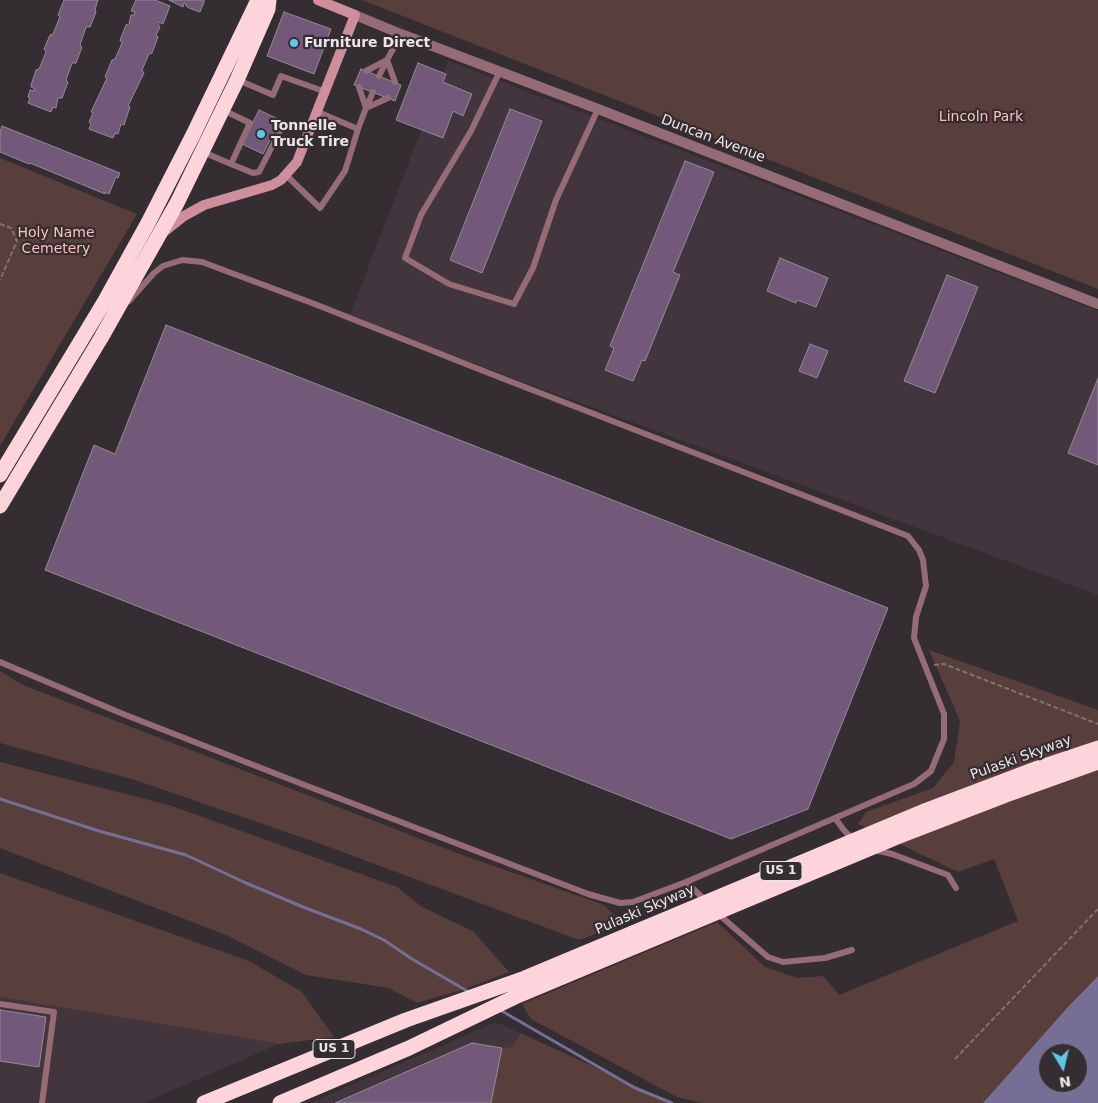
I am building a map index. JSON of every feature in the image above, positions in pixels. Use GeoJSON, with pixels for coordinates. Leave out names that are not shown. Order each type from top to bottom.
{"type":"FeatureCollection","features":[{"type":"Feature","properties":{"kind":"highway"},"geometry":{"type":"LineString","coordinates":[[0,475],[102,306],[140,237],[193,135],[258,0]]}},
{"type":"Feature","properties":{"kind":"highway"},"geometry":{"type":"LineString","coordinates":[[0,506],[111,321],[158,237],[223,110],[268,9],[269,0]]}},
{"type":"Feature","properties":{"kind":"highway","name":"Pulaski Skyway"},"geometry":{"type":"LineString","coordinates":[[204,1103],[406,1020],[525,978],[901,821],[1001,782],[1098,748]]}},
{"type":"Feature","properties":{"kind":"highway","name":"Pulaski Skyway"},"geometry":{"type":"LineString","coordinates":[[280,1103],[409,1048],[517,996],[897,837],[996,798],[1098,762]]}},
{"type":"Feature","properties":{"kind":"main road","name":"Duncan Avenue"},"geometry":{"type":"LineString","coordinates":[[318,0],[356,15]]}},
{"type":"Feature","properties":{"kind":"main road"},"geometry":{"type":"LineString","coordinates":[[158,237],[189,212],[204,205],[267,187],[277,183],[286,175],[300,157],[356,15]]}},
{"type":"Feature","properties":{"kind":"street","name":"Duncan Avenue"},"geometry":{"type":"LineString","coordinates":[[356,15],[1098,304]]}},
{"type":"Feature","properties":{"kind":"lane"},"geometry":{"type":"LineString","coordinates":[[380,76],[386,60],[401,34]]}},
{"type":"Feature","properties":{"kind":"lane"},"geometry":{"type":"LineString","coordinates":[[366,71],[386,60]]}},
{"type":"Feature","properties":{"kind":"lane"},"geometry":{"type":"LineString","coordinates":[[386,60],[395,82]]}},
{"type":"Feature","properties":{"kind":"lane"},"geometry":{"type":"LineString","coordinates":[[500,71],[470,131],[421,215],[405,258],[450,284],[514,304],[533,268],[556,200],[598,109]]}},
{"type":"Feature","properties":{"kind":"lane"},"geometry":{"type":"LineString","coordinates":[[237,80],[273,95],[281,76],[326,92]]}},
{"type":"Feature","properties":{"kind":"lane"},"geometry":{"type":"LineString","coordinates":[[359,87],[366,108]]}},
{"type":"Feature","properties":{"kind":"lane"},"geometry":{"type":"LineString","coordinates":[[286,175],[320,208],[345,171],[358,129],[373,92]]}},
{"type":"Feature","properties":{"kind":"lane"},"geometry":{"type":"LineString","coordinates":[[366,108],[388,98]]}},
{"type":"Feature","properties":{"kind":"lane"},"geometry":{"type":"LineString","coordinates":[[223,110],[250,123],[231,164]]}},
{"type":"Feature","properties":{"kind":"lane"},"geometry":{"type":"LineString","coordinates":[[318,112],[358,129]]}},
{"type":"Feature","properties":{"kind":"lane"},"geometry":{"type":"LineString","coordinates":[[203,152],[252,174],[259,172],[283,125]]}},
{"type":"Feature","properties":{"kind":"lane"},"geometry":{"type":"LineString","coordinates":[[2,663],[123,714],[588,894],[620,903],[633,902],[686,882],[914,784],[932,771],[944,739],[944,714],[914,638],[916,617],[926,586],[923,560],[919,550],[908,536],[202,262],[192,260],[176,261],[163,266],[154,273],[111,321]]}},
{"type":"Feature","properties":{"kind":"lane"},"geometry":{"type":"LineString","coordinates":[[835,818],[842,830],[860,847],[892,854],[948,875],[956,888]]}},
{"type":"Feature","properties":{"kind":"lane"},"geometry":{"type":"LineString","coordinates":[[686,882],[725,921],[768,957],[783,962],[826,958],[852,950]]}},
{"type":"Feature","properties":{"kind":"lane"},"geometry":{"type":"LineString","coordinates":[[0,1004],[54,1012],[42,1103]]}},
{"type":"Feature","properties":{"kind":"path"},"geometry":{"type":"LineString","coordinates":[[0,224],[11,228],[18,241],[0,280]]}},
{"type":"Feature","properties":{"kind":"path"},"geometry":{"type":"LineString","coordinates":[[924,666],[944,664],[1098,724]]}},
{"type":"Feature","properties":{"kind":"path"},"geometry":{"type":"LineString","coordinates":[[955,1059],[1098,908]]}},
{"type":"Feature","properties":{"kind":"shaded area"},"geometry":{"type":"Polygon","coordinates":[[[448,61],[1098,311],[1098,595],[349,317],[448,61]]]}},
{"type":"Feature","properties":{"kind":"shaded area"},"geometry":{"type":"Polygon","coordinates":[[[1098,976],[1098,1103],[983,1103],[1067,1008],[1098,976]]]}},
{"type":"Feature","properties":{"kind":"shaded area"},"geometry":{"type":"Polygon","coordinates":[[[0,997],[279,1044],[143,1103],[0,1103],[0,997]]]}},
{"type":"Feature","properties":{"kind":"shaded area"},"geometry":{"type":"Polygon","coordinates":[[[496,1022],[673,1103],[310,1103],[496,1022]]]}},
{"type":"Feature","properties":{"kind":"green space","name":"Lincoln Park"},"geometry":{"type":"Polygon","coordinates":[[[362,0],[1098,0],[1098,289],[362,0]]]}},
{"type":"Feature","properties":{"kind":"green space","name":"Holy Name Cemetery"},"geometry":{"type":"Polygon","coordinates":[[[0,158],[137,214],[0,446],[0,158]]]}},
{"type":"Feature","properties":{"kind":"green space"},"geometry":{"type":"Polygon","coordinates":[[[929,650],[1098,710],[1098,976],[983,1103],[702,1103],[677,1097],[531,1019],[522,1004],[717,922],[765,967],[797,978],[823,976],[839,995],[1018,921],[994,859],[958,872],[858,824],[866,812],[933,788],[954,762],[960,721],[929,650]]]}},
{"type":"Feature","properties":{"kind":"green space"},"geometry":{"type":"Polygon","coordinates":[[[0,671],[23,685],[457,853],[604,905],[623,924],[579,940],[321,844],[135,780],[0,743],[0,671]]]}},
{"type":"Feature","properties":{"kind":"green space"},"geometry":{"type":"Polygon","coordinates":[[[0,762],[169,805],[397,887],[422,907],[473,931],[509,972],[465,989],[417,1003],[388,988],[306,975],[226,935],[0,848],[0,762]]]}},
{"type":"Feature","properties":{"kind":"green space"},"geometry":{"type":"Polygon","coordinates":[[[0,873],[249,961],[302,992],[334,1037],[279,1044],[0,997],[0,873]]]}},
{"type":"Feature","properties":{"kind":"green space"},"geometry":{"type":"Polygon","coordinates":[[[521,1033],[673,1103],[491,1103],[502,1048],[513,1047],[521,1033]]]}},
{"type":"Feature","properties":{"kind":"building"},"geometry":{"type":"Polygon","coordinates":[[[64,0],[98,0],[90,27],[86,27],[76,63],[72,63],[62,98],[58,98],[56,108],[53,107],[51,112],[28,103],[30,98],[28,97],[30,90],[34,91],[35,89],[31,85],[36,70],[39,69],[46,52],[44,49],[60,17],[58,15],[64,0]]]}},
{"type":"Feature","properties":{"kind":"building"},"geometry":{"type":"Polygon","coordinates":[[[136,0],[155,0],[170,6],[163,24],[159,22],[158,24],[160,27],[156,35],[158,37],[152,53],[149,54],[142,70],[144,73],[128,106],[130,107],[124,125],[121,124],[118,134],[115,133],[113,138],[89,129],[91,124],[89,122],[93,113],[91,112],[107,78],[105,77],[112,60],[115,59],[122,43],[120,40],[126,25],[129,24],[131,15],[134,15],[135,12],[131,11],[136,0]]]}},
{"type":"Feature","properties":{"kind":"building"},"geometry":{"type":"Polygon","coordinates":[[[169,0],[204,0],[204,2],[200,12],[189,8],[184,3],[183,7],[169,0]]]}},
{"type":"Feature","properties":{"kind":"building"},"geometry":{"type":"Polygon","coordinates":[[[284,12],[331,29],[314,74],[267,56],[284,12]]]}},
{"type":"Feature","properties":{"kind":"building"},"geometry":{"type":"Polygon","coordinates":[[[418,63],[446,74],[443,82],[472,94],[463,116],[453,111],[443,138],[396,120],[418,63]]]}},
{"type":"Feature","properties":{"kind":"building"},"geometry":{"type":"Polygon","coordinates":[[[361,69],[401,85],[395,101],[354,85],[361,69]]]}},
{"type":"Feature","properties":{"kind":"building"},"geometry":{"type":"Polygon","coordinates":[[[510,109],[542,121],[482,273],[450,260],[510,109]]]}},
{"type":"Feature","properties":{"kind":"building"},"geometry":{"type":"Polygon","coordinates":[[[259,110],[280,120],[263,154],[242,144],[259,110]]]}},
{"type":"Feature","properties":{"kind":"building"},"geometry":{"type":"Polygon","coordinates":[[[2,126],[120,173],[118,178],[116,177],[109,194],[105,192],[105,194],[0,152],[0,132],[2,126]]]}},
{"type":"Feature","properties":{"kind":"building"},"geometry":{"type":"Polygon","coordinates":[[[685,161],[714,172],[673,272],[680,275],[645,361],[642,360],[633,381],[605,370],[614,348],[610,346],[685,161]]]}},
{"type":"Feature","properties":{"kind":"building"},"geometry":{"type":"Polygon","coordinates":[[[780,258],[828,278],[816,307],[797,300],[796,303],[767,291],[780,258]]]}},
{"type":"Feature","properties":{"kind":"building"},"geometry":{"type":"Polygon","coordinates":[[[947,275],[978,287],[935,393],[904,381],[947,275]]]}},
{"type":"Feature","properties":{"kind":"building"},"geometry":{"type":"Polygon","coordinates":[[[166,325],[888,608],[808,809],[731,839],[45,570],[94,445],[115,454],[166,325]]]}},
{"type":"Feature","properties":{"kind":"building"},"geometry":{"type":"Polygon","coordinates":[[[810,344],[828,351],[817,378],[799,371],[810,344]]]}},
{"type":"Feature","properties":{"kind":"building"},"geometry":{"type":"Polygon","coordinates":[[[1098,378],[1098,465],[1068,453],[1098,378]]]}},
{"type":"Feature","properties":{"kind":"building"},"geometry":{"type":"Polygon","coordinates":[[[0,1010],[46,1017],[39,1067],[0,1061],[0,1010]]]}},
{"type":"Feature","properties":{"kind":"building"},"geometry":{"type":"Polygon","coordinates":[[[472,1043],[502,1048],[491,1103],[335,1103],[472,1043]]]}},
{"type":"Feature","properties":{"kind":"waterway"},"geometry":{"type":"LineString","coordinates":[[0,799],[99,831],[186,855],[246,883],[384,940],[412,959],[469,992]]}},
{"type":"Feature","properties":{"kind":"waterway"},"geometry":{"type":"LineString","coordinates":[[500,1010],[635,1088],[672,1103]]}},
{"type":"Feature","properties":{"kind":"place","name":"Furniture Direct"},"geometry":{"type":"Point","coordinates":[294,43]}},
{"type":"Feature","properties":{"kind":"place","name":"Tonnelle Truck Tire"},"geometry":{"type":"Point","coordinates":[261,134]}}]}
